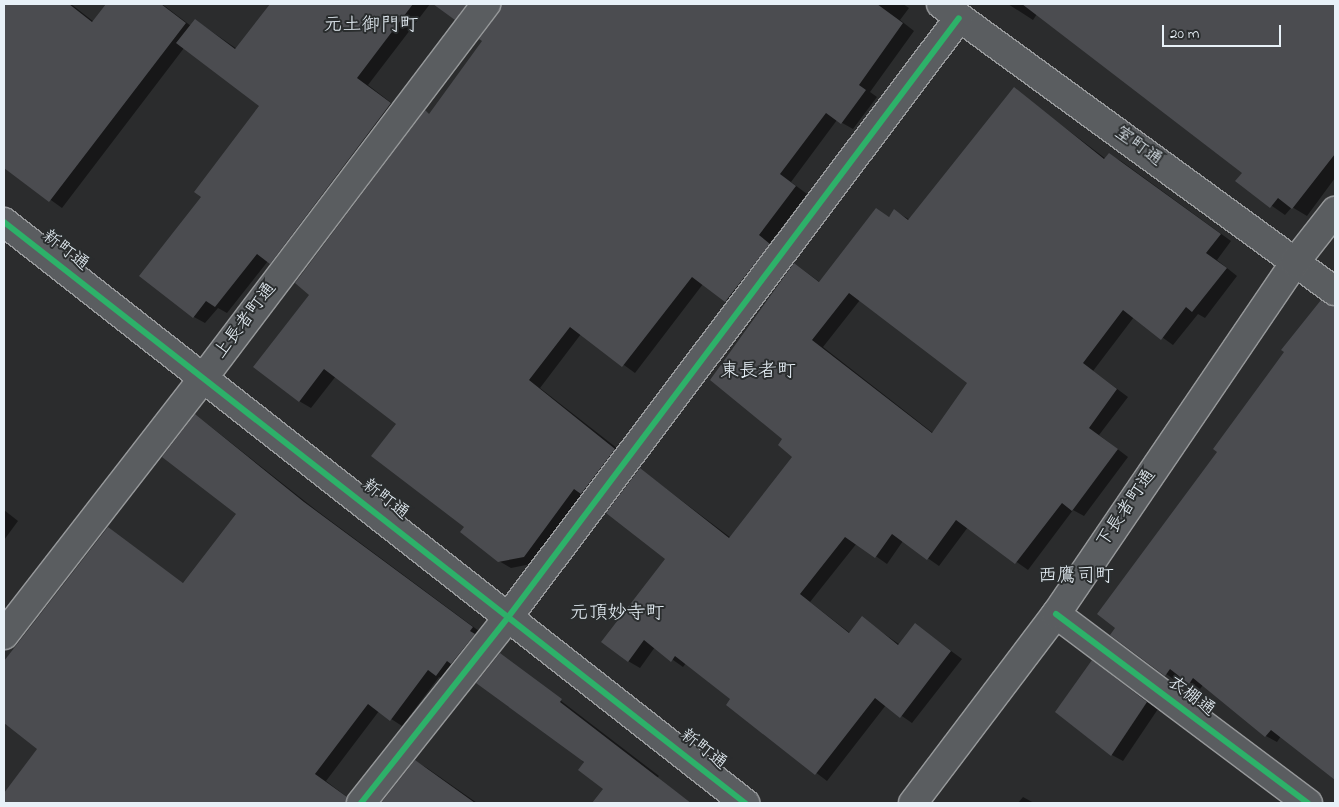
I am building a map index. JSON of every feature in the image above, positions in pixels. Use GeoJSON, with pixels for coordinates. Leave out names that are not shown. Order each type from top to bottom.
{"type":"FeatureCollection","features":[{"type":"Feature","properties":{"kind":"street","name":"上長者町通"},"geometry":{"type":"LineString","coordinates":[[4,635],[204,377],[486,4]]}},
{"type":"Feature","properties":{"kind":"street","name":"室町通"},"geometry":{"type":"LineString","coordinates":[[950,11],[1335,291]]}},
{"type":"Feature","properties":{"kind":"street"},"geometry":{"type":"LineString","coordinates":[[361,803],[509,616],[950,11]]}},
{"type":"Feature","properties":{"kind":"street","name":"下長者町通"},"geometry":{"type":"LineString","coordinates":[[913,803],[1056,614],[1295,262],[1335,211]]}},
{"type":"Feature","properties":{"kind":"street","name":"新町通"},"geometry":{"type":"LineString","coordinates":[[4,222],[509,616],[745,803]]}},
{"type":"Feature","properties":{"kind":"street","name":"衣棚通"},"geometry":{"type":"LineString","coordinates":[[1056,614],[1308,803]]}},
{"type":"Feature","properties":{"kind":"building"},"geometry":{"type":"Polygon","coordinates":[[[4,4],[69,4],[92,22],[106,4],[161,4],[186,23],[49,202],[4,168],[4,4]]]}},
{"type":"Feature","properties":{"kind":"building"},"geometry":{"type":"Polygon","coordinates":[[[270,4],[413,4],[357,78],[391,103],[270,264],[257,254],[215,307],[206,301],[193,318],[139,276],[201,197],[194,192],[259,106],[176,43],[195,19],[235,49],[270,4]]]}},
{"type":"Feature","properties":{"kind":"building"},"geometry":{"type":"Polygon","coordinates":[[[433,4],[467,4],[455,20],[433,4]]]}},
{"type":"Feature","properties":{"kind":"building"},"geometry":{"type":"Polygon","coordinates":[[[501,4],[877,4],[903,23],[859,85],[866,90],[841,124],[826,113],[780,174],[796,186],[759,235],[770,244],[725,302],[692,277],[622,367],[570,327],[529,380],[615,449],[581,494],[574,489],[524,557],[498,562],[460,532],[464,527],[371,456],[396,424],[324,369],[299,402],[253,367],[309,295],[295,283],[425,110],[429,114],[482,41],[479,39],[498,13],[501,4]]]}},
{"type":"Feature","properties":{"kind":"building"},"geometry":{"type":"Polygon","coordinates":[[[1022,4],[1335,4],[1335,154],[1292,209],[1278,198],[1270,208],[1235,181],[1242,173],[1022,4]]]}},
{"type":"Feature","properties":{"kind":"building"},"geometry":{"type":"Polygon","coordinates":[[[1014,87],[1104,159],[1109,153],[1221,234],[1206,253],[1227,268],[1192,312],[1186,307],[1161,340],[1123,310],[1083,363],[1117,389],[1089,428],[1118,449],[1072,511],[1062,503],[1015,564],[956,520],[927,560],[892,534],[875,558],[845,537],[800,594],[849,633],[862,616],[898,645],[915,623],[951,651],[900,718],[875,698],[815,775],[726,705],[730,699],[675,656],[671,662],[644,640],[628,662],[601,642],[665,559],[606,513],[640,468],[729,538],[792,457],[778,445],[782,439],[710,380],[794,263],[819,282],[876,208],[889,217],[894,209],[908,220],[1014,87]],[[849,293],[812,340],[932,433],[967,383],[849,293]]]}},
{"type":"Feature","properties":{"kind":"building"},"geometry":{"type":"Polygon","coordinates":[[[1321,300],[1335,306],[1335,780],[1271,730],[1265,737],[1193,678],[1189,684],[1170,669],[1165,676],[1110,635],[1115,628],[1097,614],[1217,452],[1213,449],[1284,352],[1281,350],[1321,300]]]}},
{"type":"Feature","properties":{"kind":"building"},"geometry":{"type":"Polygon","coordinates":[[[195,414],[304,502],[473,627],[470,631],[475,634],[451,664],[447,661],[436,676],[428,670],[390,721],[368,704],[315,774],[347,797],[346,803],[4,803],[4,793],[37,749],[4,723],[4,661],[108,527],[183,583],[236,514],[162,457],[195,414]]]}},
{"type":"Feature","properties":{"kind":"building"},"geometry":{"type":"Polygon","coordinates":[[[500,653],[562,699],[560,702],[691,803],[592,803],[603,789],[578,770],[584,762],[476,683],[500,653]]]}},
{"type":"Feature","properties":{"kind":"building"},"geometry":{"type":"Polygon","coordinates":[[[1092,660],[1147,702],[1111,756],[1055,712],[1092,660]]]}},
{"type":"Feature","properties":{"kind":"building"},"geometry":{"type":"Polygon","coordinates":[[[415,760],[475,803],[381,803],[415,760]]]}},
{"type":"Feature","properties":{"kind":"cycle path"},"geometry":{"type":"LineString","coordinates":[[361,803],[509,616],[959,18]]}},
{"type":"Feature","properties":{"kind":"cycle path"},"geometry":{"type":"LineString","coordinates":[[4,222],[745,803]]}},
{"type":"Feature","properties":{"kind":"cycle path"},"geometry":{"type":"LineString","coordinates":[[1056,614],[1308,803]]}},
{"type":"Feature","properties":{"kind":"district","name":"元土御門町"},"geometry":{"type":"Point","coordinates":[371,26]}},
{"type":"Feature","properties":{"kind":"district","name":"東長者町"},"geometry":{"type":"Point","coordinates":[758,372]}},
{"type":"Feature","properties":{"kind":"district","name":"西鷹司町"},"geometry":{"type":"Point","coordinates":[1076,577]}},
{"type":"Feature","properties":{"kind":"district","name":"元頂妙寺町"},"geometry":{"type":"Point","coordinates":[617,614]}}]}
